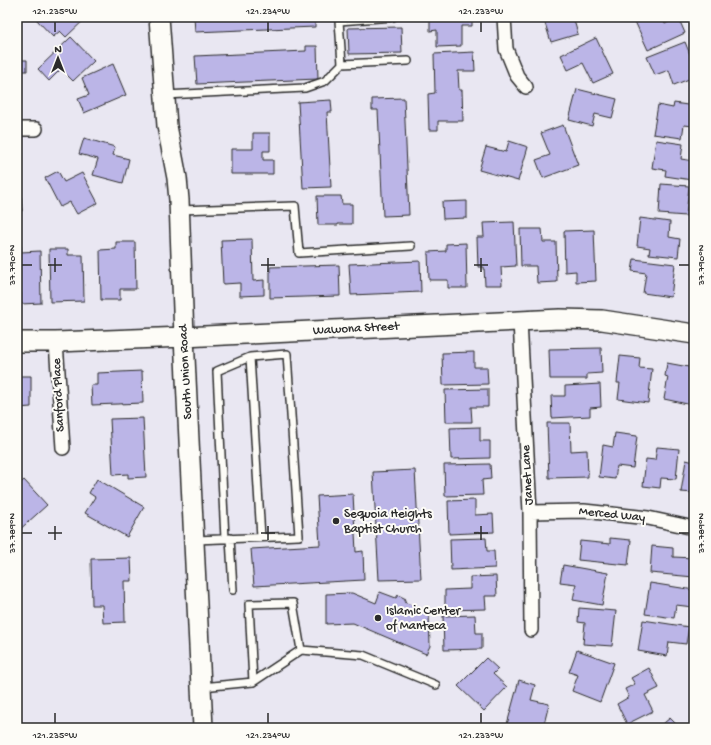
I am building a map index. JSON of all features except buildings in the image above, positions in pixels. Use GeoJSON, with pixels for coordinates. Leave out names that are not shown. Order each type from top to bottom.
{"type":"FeatureCollection","features":[{"type":"Feature","properties":{"kind":"street","name":"South Union Road"},"geometry":{"type":"LineString","coordinates":[[159,17],[167,126],[177,178],[180,210],[184,337],[204,728]]}},
{"type":"Feature","properties":{"kind":"street"},"geometry":{"type":"LineString","coordinates":[[504,17],[506,49],[517,76],[526,87]]}},
{"type":"Feature","properties":{"kind":"street"},"geometry":{"type":"LineString","coordinates":[[17,129],[36,129]]}},
{"type":"Feature","properties":{"kind":"street","name":"Wawona Street"},"geometry":{"type":"LineString","coordinates":[[17,342],[184,337],[560,319],[602,320],[694,334]]}},
{"type":"Feature","properties":{"kind":"street","name":"Janet Lane"},"geometry":{"type":"LineString","coordinates":[[520,322],[530,512],[532,630]]}},
{"type":"Feature","properties":{"kind":"street","name":"Sanford Place"},"geometry":{"type":"LineString","coordinates":[[56,342],[63,448]]}},
{"type":"Feature","properties":{"kind":"street","name":"Merced Way"},"geometry":{"type":"LineString","coordinates":[[530,512],[584,511],[648,518],[694,528]]}},
{"type":"Feature","properties":{"kind":"lane"},"geometry":{"type":"LineString","coordinates":[[342,64],[339,21],[393,17]]}},
{"type":"Feature","properties":{"kind":"lane"},"geometry":{"type":"LineString","coordinates":[[165,95],[305,88],[325,81],[342,64],[408,61]]}},
{"type":"Feature","properties":{"kind":"lane"},"geometry":{"type":"LineString","coordinates":[[180,210],[295,206],[299,253],[411,246]]}},
{"type":"Feature","properties":{"kind":"lane"},"geometry":{"type":"LineString","coordinates":[[194,540],[228,538],[298,536],[287,354],[250,357],[217,371],[228,538],[233,590]]}},
{"type":"Feature","properties":{"kind":"lane"},"geometry":{"type":"LineString","coordinates":[[250,357],[262,537]]}},
{"type":"Feature","properties":{"kind":"lane"},"geometry":{"type":"LineString","coordinates":[[253,682],[249,604],[293,604],[301,650]]}},
{"type":"Feature","properties":{"kind":"lane"},"geometry":{"type":"LineString","coordinates":[[201,687],[253,682],[301,650],[363,655],[436,685]]}},
{"type":"Feature","properties":{"kind":"place","name":"Sequoia Heights Baptist Church"},"geometry":{"type":"Point","coordinates":[336,521]}},
{"type":"Feature","properties":{"kind":"place","name":"Islamic Center of Manteca"},"geometry":{"type":"Point","coordinates":[378,618]}}]}
